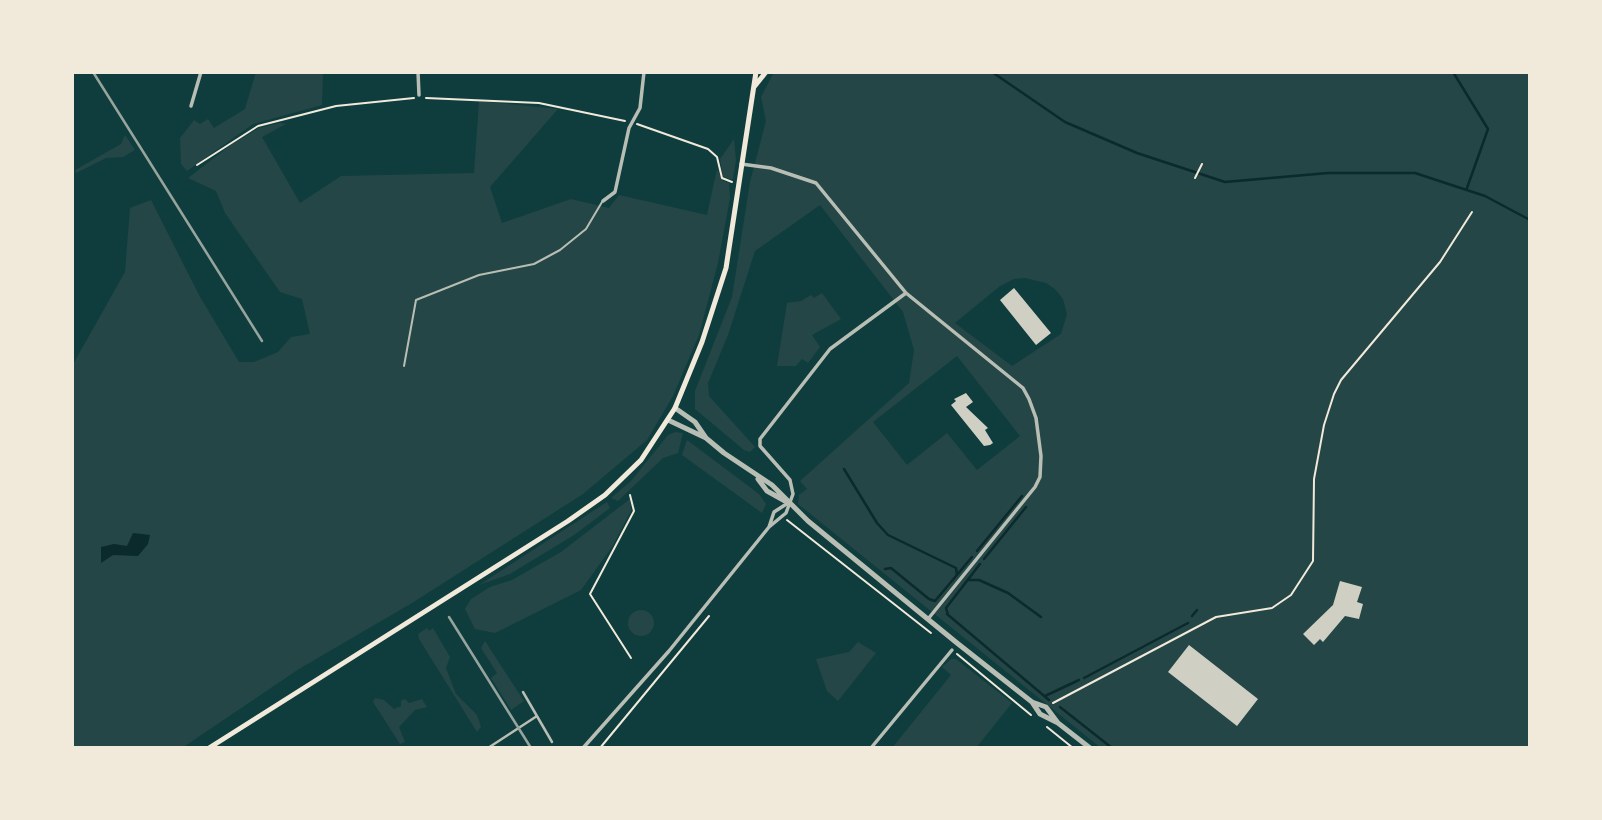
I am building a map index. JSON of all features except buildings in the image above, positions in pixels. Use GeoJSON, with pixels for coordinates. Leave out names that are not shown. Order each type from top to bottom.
{"type":"FeatureCollection","features":[{"type":"Feature","properties":{"kind":"main road"},"geometry":{"type":"LineString","coordinates":[[209,748],[606,495],[641,460],[675,408],[702,342],[726,268],[756,72]]}},
{"type":"Feature","properties":{"kind":"main road"},"geometry":{"type":"LineString","coordinates":[[754,87],[766,72]]}},
{"type":"Feature","properties":{"kind":"street"},"geometry":{"type":"LineString","coordinates":[[191,106],[201,72]]}},
{"type":"Feature","properties":{"kind":"street"},"geometry":{"type":"LineString","coordinates":[[418,72],[419,95]]}},
{"type":"Feature","properties":{"kind":"street"},"geometry":{"type":"LineString","coordinates":[[603,201],[611,198],[615,192],[633,123],[640,108],[644,72]]}},
{"type":"Feature","properties":{"kind":"street"},"geometry":{"type":"LineString","coordinates":[[741,164],[771,168],[817,183],[906,293],[1023,388],[1036,418],[1041,456],[1040,477],[1024,504],[928,619]]}},
{"type":"Feature","properties":{"kind":"street"},"geometry":{"type":"LineString","coordinates":[[583,748],[669,651],[769,527],[782,518],[793,494],[790,480],[760,446],[760,439],[830,349],[906,293]]}},
{"type":"Feature","properties":{"kind":"street"},"geometry":{"type":"LineString","coordinates":[[675,408],[695,422],[706,438]]}},
{"type":"Feature","properties":{"kind":"street"},"geometry":{"type":"LineString","coordinates":[[668,420],[706,438],[755,476],[772,485],[788,503],[1032,702],[1041,714],[1058,723],[1090,748]]}},
{"type":"Feature","properties":{"kind":"street"},"geometry":{"type":"LineString","coordinates":[[769,527],[774,512],[788,503]]}},
{"type":"Feature","properties":{"kind":"street"},"geometry":{"type":"LineString","coordinates":[[871,748],[953,650]]}},
{"type":"Feature","properties":{"kind":"street"},"geometry":{"type":"LineString","coordinates":[[523,692],[552,742]]}},
{"type":"Feature","properties":{"kind":"street"},"geometry":{"type":"LineString","coordinates":[[1032,702],[1046,707],[1058,723]]}},
{"type":"Feature","properties":{"kind":"street"},"geometry":{"type":"LineString","coordinates":[[488,748],[537,716]]}},
{"type":"Feature","properties":{"kind":"lane"},"geometry":{"type":"LineString","coordinates":[[404,366],[416,300],[479,275],[534,264],[560,250],[586,229],[603,201]]}},
{"type":"Feature","properties":{"kind":"path"},"geometry":{"type":"LineString","coordinates":[[197,165],[258,126],[296,116],[374,101],[465,97],[552,105],[633,123],[708,149],[717,157],[724,180],[739,183]]}},
{"type":"Feature","properties":{"kind":"path"},"geometry":{"type":"LineString","coordinates":[[1195,178],[1202,164]]}},
{"type":"Feature","properties":{"kind":"path"},"geometry":{"type":"LineString","coordinates":[[1046,707],[1216,617],[1272,608],[1291,595],[1313,561],[1314,479],[1328,409],[1334,394],[1341,380],[1440,262],[1472,212]]}},
{"type":"Feature","properties":{"kind":"path"},"geometry":{"type":"LineString","coordinates":[[630,495],[634,511],[590,594],[631,658]]}},
{"type":"Feature","properties":{"kind":"path"},"geometry":{"type":"LineString","coordinates":[[786,519],[922,626]]}},
{"type":"Feature","properties":{"kind":"path"},"geometry":{"type":"LineString","coordinates":[[600,748],[709,615]]}},
{"type":"Feature","properties":{"kind":"path"},"geometry":{"type":"LineString","coordinates":[[953,650],[999,690]]}},
{"type":"Feature","properties":{"kind":"shaded area"},"geometry":{"type":"Polygon","coordinates":[[[256,72],[323,72],[322,105],[253,124],[187,171],[181,164],[180,138],[194,120],[200,124],[208,119],[214,128],[245,109],[256,72]]]}},
{"type":"Feature","properties":{"kind":"shaded area"},"geometry":{"type":"Polygon","coordinates":[[[774,72],[1530,72],[1530,748],[1101,748],[798,504],[799,495],[807,489],[800,481],[909,383],[914,350],[903,312],[820,205],[755,251],[728,335],[708,383],[709,396],[755,447],[750,452],[744,450],[695,409],[695,391],[732,297],[750,182],[766,121],[761,97],[774,72]],[[1025,278],[1014,279],[1000,286],[955,323],[1012,366],[1061,334],[1067,314],[1063,299],[1055,289],[1046,283],[1025,278]],[[957,356],[873,422],[907,465],[947,433],[977,470],[1020,436],[957,356]]]}},
{"type":"Feature","properties":{"kind":"shaded area"},"geometry":{"type":"Polygon","coordinates":[[[479,101],[558,109],[490,187],[502,223],[571,199],[609,208],[619,195],[707,215],[717,169],[723,181],[729,183],[730,198],[718,263],[699,335],[673,396],[647,440],[583,494],[412,603],[299,669],[182,748],[72,748],[72,366],[125,272],[130,208],[151,200],[199,295],[239,362],[254,362],[278,352],[291,337],[310,334],[302,299],[280,292],[225,213],[216,191],[188,178],[232,144],[259,128],[280,123],[286,124],[262,137],[300,203],[341,176],[474,173],[479,101]]]}},
{"type":"Feature","properties":{"kind":"shaded area"},"geometry":{"type":"Polygon","coordinates":[[[125,135],[135,150],[123,157],[106,158],[76,173],[75,170],[121,144],[125,135]]]}},
{"type":"Feature","properties":{"kind":"shaded area"},"geometry":{"type":"Polygon","coordinates":[[[734,139],[736,160],[733,179],[729,179],[723,176],[720,159],[734,139]]]}},
{"type":"Feature","properties":{"kind":"shaded area"},"geometry":{"type":"Polygon","coordinates":[[[822,293],[841,319],[812,335],[820,347],[808,363],[802,359],[796,366],[777,366],[787,303],[801,301],[811,295],[814,298],[822,293]]]}},
{"type":"Feature","properties":{"kind":"shaded area"},"geometry":{"type":"Polygon","coordinates":[[[683,433],[678,453],[663,458],[618,501],[611,498],[631,481],[668,435],[683,433]]]}},
{"type":"Feature","properties":{"kind":"shaded area"},"geometry":{"type":"Polygon","coordinates":[[[687,440],[759,494],[766,504],[762,513],[682,455],[687,440]]]}},
{"type":"Feature","properties":{"kind":"shaded area"},"geometry":{"type":"Polygon","coordinates":[[[630,499],[631,511],[612,547],[581,590],[495,633],[475,629],[465,609],[471,599],[490,587],[512,580],[561,552],[630,499]]]}},
{"type":"Feature","properties":{"kind":"shaded area"},"geometry":{"type":"Polygon","coordinates":[[[607,502],[610,508],[574,535],[510,574],[479,585],[607,502]]]}},
{"type":"Feature","properties":{"kind":"shaded area"},"geometry":{"type":"Polygon","coordinates":[[[133,533],[150,535],[148,544],[138,556],[113,555],[101,563],[101,547],[114,544],[127,546],[133,533]]]}},
{"type":"Feature","properties":{"kind":"shaded area"},"geometry":{"type":"Polygon","coordinates":[[[641,610],[650,614],[654,623],[650,632],[641,636],[632,632],[628,623],[632,614],[641,610]]]}},
{"type":"Feature","properties":{"kind":"shaded area"},"geometry":{"type":"Polygon","coordinates":[[[427,628],[429,631],[433,628],[450,657],[446,668],[456,694],[477,715],[481,727],[477,732],[419,639],[418,634],[427,628]]]}},
{"type":"Feature","properties":{"kind":"shaded area"},"geometry":{"type":"Polygon","coordinates":[[[485,641],[524,701],[511,710],[491,678],[497,673],[481,648],[485,641]]]}},
{"type":"Feature","properties":{"kind":"shaded area"},"geometry":{"type":"Polygon","coordinates":[[[858,642],[876,653],[838,701],[827,691],[816,659],[849,652],[858,642]]]}},
{"type":"Feature","properties":{"kind":"shaded area"},"geometry":{"type":"Polygon","coordinates":[[[951,659],[956,659],[1012,703],[976,748],[892,748],[951,675],[942,667],[951,659]]]}},
{"type":"Feature","properties":{"kind":"shaded area"},"geometry":{"type":"Polygon","coordinates":[[[375,698],[384,700],[394,709],[401,706],[401,701],[405,699],[409,703],[422,699],[427,707],[415,710],[399,727],[405,742],[400,744],[373,702],[375,698]]]}},
{"type":"Feature","properties":{"kind":"waterway"},"geometry":{"type":"LineString","coordinates":[[992,72],[1065,122],[1137,153],[1225,182],[1328,173],[1415,173],[1485,196],[1530,220]]}},
{"type":"Feature","properties":{"kind":"waterway"},"geometry":{"type":"LineString","coordinates":[[1453,72],[1488,129],[1467,188]]}},
{"type":"Feature","properties":{"kind":"waterway"},"geometry":{"type":"LineString","coordinates":[[844,469],[877,523],[888,535],[956,568],[957,575]]}},
{"type":"Feature","properties":{"kind":"waterway"},"geometry":{"type":"LineString","coordinates":[[977,551],[1022,496]]}},
{"type":"Feature","properties":{"kind":"waterway"},"geometry":{"type":"LineString","coordinates":[[984,559],[1026,507]]}},
{"type":"Feature","properties":{"kind":"waterway"},"geometry":{"type":"LineString","coordinates":[[885,569],[891,568],[935,601],[972,557]]}},
{"type":"Feature","properties":{"kind":"waterway"},"geometry":{"type":"LineString","coordinates":[[948,615],[946,608],[980,564]]}},
{"type":"Feature","properties":{"kind":"waterway"},"geometry":{"type":"LineString","coordinates":[[968,580],[979,580],[1008,593],[1041,617]]}},
{"type":"Feature","properties":{"kind":"waterway"},"geometry":{"type":"LineString","coordinates":[[1192,616],[1197,610]]}},
{"type":"Feature","properties":{"kind":"waterway"},"geometry":{"type":"LineString","coordinates":[[947,614],[1049,700]]}},
{"type":"Feature","properties":{"kind":"waterway"},"geometry":{"type":"LineString","coordinates":[[1084,678],[1188,623]]}},
{"type":"Feature","properties":{"kind":"waterway"},"geometry":{"type":"LineString","coordinates":[[1045,696],[1079,680]]}},
{"type":"Feature","properties":{"kind":"waterway"},"geometry":{"type":"LineString","coordinates":[[1060,707],[1112,748]]}},
{"type":"Feature","properties":{"kind":"railway"},"geometry":{"type":"LineString","coordinates":[[93,72],[262,341]]}},
{"type":"Feature","properties":{"kind":"railway"},"geometry":{"type":"LineString","coordinates":[[449,617],[531,748]]}}]}
